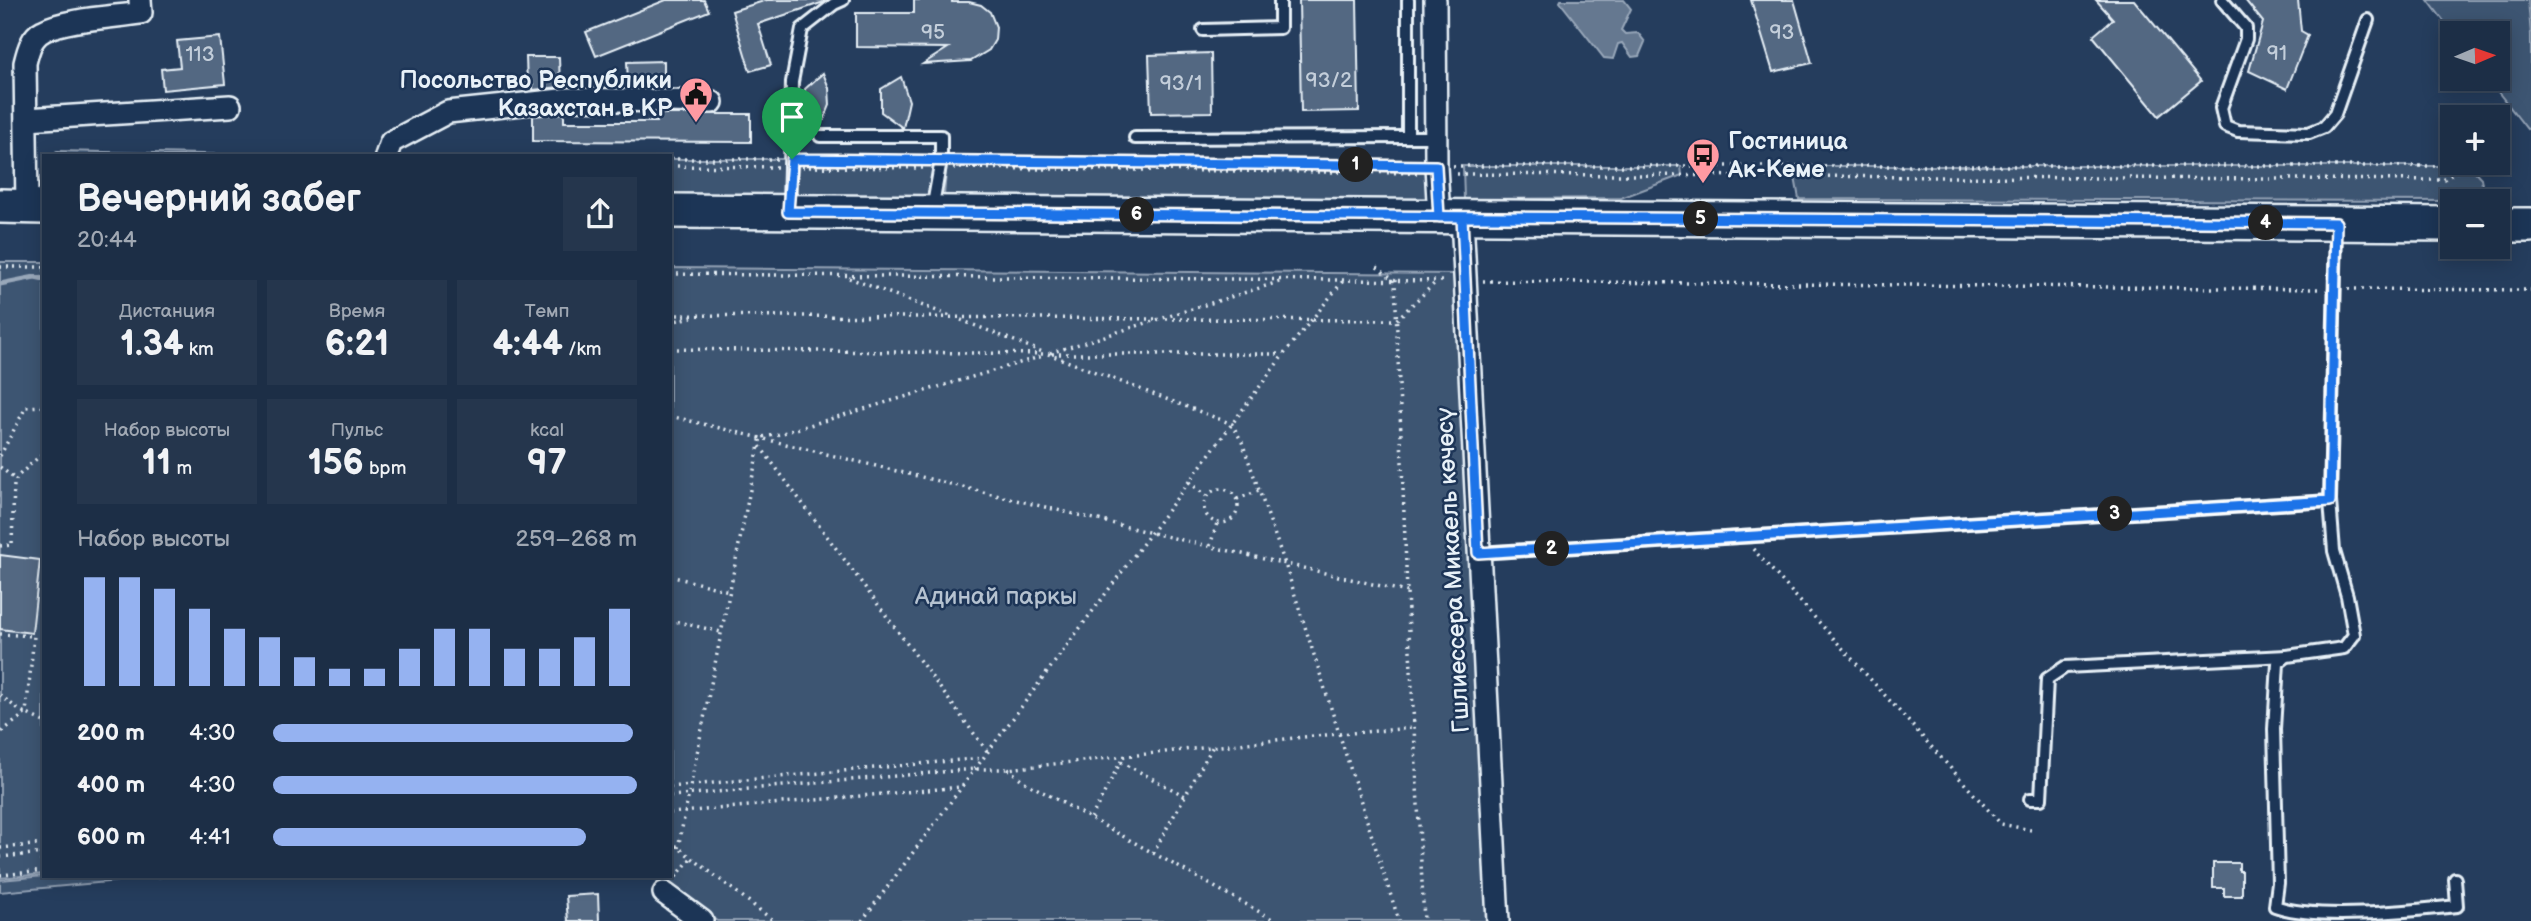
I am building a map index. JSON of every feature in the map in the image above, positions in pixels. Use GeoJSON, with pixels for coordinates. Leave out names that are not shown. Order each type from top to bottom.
{"type":"FeatureCollection","features":[{"type":"Feature","properties":{"kind":"main road"},"geometry":{"type":"LineString","coordinates":[[672,211],[2440,224]]}},
{"type":"Feature","properties":{"kind":"main road"},"geometry":{"type":"LineString","coordinates":[[2510,225],[2531,225]]}},
{"type":"Feature","properties":{"kind":"street"},"geometry":{"type":"LineString","coordinates":[[24,207],[27,119],[25,63],[35,38],[43,30],[67,24],[141,13],[140,0]]}},
{"type":"Feature","properties":{"kind":"street","name":"Гшлиессера Микаель көчөсү"},"geometry":{"type":"LineString","coordinates":[[1435,0],[1436,170],[1451,217],[1478,553],[1498,921]]}},
{"type":"Feature","properties":{"kind":"street"},"geometry":{"type":"LineString","coordinates":[[387,154],[391,142],[448,112],[569,99],[712,102]]}},
{"type":"Feature","properties":{"kind":"street"},"geometry":{"type":"LineString","coordinates":[[27,119],[230,106]]}},
{"type":"Feature","properties":{"kind":"street"},"geometry":{"type":"LineString","coordinates":[[664,893],[702,921]]}},
{"type":"Feature","properties":{"kind":"lane"},"geometry":{"type":"LineString","coordinates":[[788,212],[792,82],[802,29],[834,4],[844,0]]}},
{"type":"Feature","properties":{"kind":"lane"},"geometry":{"type":"LineString","coordinates":[[1203,30],[1280,28],[1280,0]]}},
{"type":"Feature","properties":{"kind":"lane"},"geometry":{"type":"LineString","coordinates":[[1408,0],[1408,137]]}},
{"type":"Feature","properties":{"kind":"lane"},"geometry":{"type":"LineString","coordinates":[[2222,0],[2246,28],[2246,39],[2221,108],[2225,126],[2238,131],[2309,133],[2324,127],[2335,114],[2368,20]]}},
{"type":"Feature","properties":{"kind":"lane"},"geometry":{"type":"LineString","coordinates":[[820,136],[942,135],[932,213]]}},
{"type":"Feature","properties":{"kind":"lane"},"geometry":{"type":"LineString","coordinates":[[1135,138],[1435,137]]}},
{"type":"Feature","properties":{"kind":"lane"},"geometry":{"type":"LineString","coordinates":[[2030,799],[2041,799],[2047,679],[2065,667],[2287,656],[2344,649],[2354,635],[2347,596],[2334,551],[2330,501],[2336,223]]}},
{"type":"Feature","properties":{"kind":"lane"},"geometry":{"type":"LineString","coordinates":[[1478,553],[2330,501]]}},
{"type":"Feature","properties":{"kind":"lane"},"geometry":{"type":"LineString","coordinates":[[2287,656],[2278,663],[2274,729],[2278,883],[2275,906],[2286,912],[2315,919],[2457,906],[2455,880]]}},
{"type":"Feature","properties":{"kind":"path"},"geometry":{"type":"LineString","coordinates":[[672,159],[791,163],[1378,165],[1436,170],[2443,180],[2468,166],[1436,170],[1378,175],[940,164],[672,166]]}},
{"type":"Feature","properties":{"kind":"path"},"geometry":{"type":"LineString","coordinates":[[1378,165],[1378,175]]}},
{"type":"Feature","properties":{"kind":"path"},"geometry":{"type":"LineString","coordinates":[[0,267],[42,267]]}},
{"type":"Feature","properties":{"kind":"path"},"geometry":{"type":"LineString","coordinates":[[1377,267],[1395,281]]}},
{"type":"Feature","properties":{"kind":"path"},"geometry":{"type":"LineString","coordinates":[[672,274],[1455,281]]}},
{"type":"Feature","properties":{"kind":"path"},"geometry":{"type":"LineString","coordinates":[[844,276],[1232,424],[1242,442],[1285,564],[1399,921]]}},
{"type":"Feature","properties":{"kind":"path"},"geometry":{"type":"LineString","coordinates":[[761,437],[776,435],[1048,354],[1282,281]]}},
{"type":"Feature","properties":{"kind":"path"},"geometry":{"type":"LineString","coordinates":[[862,921],[1284,354],[1342,281]]}},
{"type":"Feature","properties":{"kind":"path"},"geometry":{"type":"LineString","coordinates":[[1395,281],[1413,729],[1424,921]]}},
{"type":"Feature","properties":{"kind":"path"},"geometry":{"type":"LineString","coordinates":[[672,315],[1396,320],[1437,281]]}},
{"type":"Feature","properties":{"kind":"path"},"geometry":{"type":"LineString","coordinates":[[1478,281],[2531,289]]}},
{"type":"Feature","properties":{"kind":"path"},"geometry":{"type":"LineString","coordinates":[[672,322],[698,316]]}},
{"type":"Feature","properties":{"kind":"path"},"geometry":{"type":"LineString","coordinates":[[672,349],[1284,354]]}},
{"type":"Feature","properties":{"kind":"path"},"geometry":{"type":"LineString","coordinates":[[0,456],[26,407],[42,406]]}},
{"type":"Feature","properties":{"kind":"path"},"geometry":{"type":"LineString","coordinates":[[672,416],[1407,592]]}},
{"type":"Feature","properties":{"kind":"path"},"geometry":{"type":"LineString","coordinates":[[678,848],[761,437]]}},
{"type":"Feature","properties":{"kind":"path"},"geometry":{"type":"LineString","coordinates":[[759,445],[987,751]]}},
{"type":"Feature","properties":{"kind":"path"},"geometry":{"type":"LineString","coordinates":[[0,546],[12,545],[16,480],[42,454]]}},
{"type":"Feature","properties":{"kind":"path"},"geometry":{"type":"LineString","coordinates":[[0,467],[16,480]]}},
{"type":"Feature","properties":{"kind":"path"},"geometry":{"type":"LineString","coordinates":[[1189,482],[1206,496]]}},
{"type":"Feature","properties":{"kind":"path"},"geometry":{"type":"LineString","coordinates":[[1222,488],[1232,492],[1237,499],[1234,518],[1226,522],[1217,523],[1209,519],[1205,512],[1203,503],[1214,489],[1222,488]]}},
{"type":"Feature","properties":{"kind":"path"},"geometry":{"type":"LineString","coordinates":[[1237,499],[1259,491]]}},
{"type":"Feature","properties":{"kind":"path"},"geometry":{"type":"LineString","coordinates":[[1210,546],[1217,523]]}},
{"type":"Feature","properties":{"kind":"path"},"geometry":{"type":"LineString","coordinates":[[1742,537],[2001,824],[2031,830]]}},
{"type":"Feature","properties":{"kind":"path"},"geometry":{"type":"LineString","coordinates":[[672,576],[730,591]]}},
{"type":"Feature","properties":{"kind":"path"},"geometry":{"type":"LineString","coordinates":[[672,621],[721,632]]}},
{"type":"Feature","properties":{"kind":"path"},"geometry":{"type":"LineString","coordinates":[[0,634],[34,636],[26,713],[0,733]]}},
{"type":"Feature","properties":{"kind":"path"},"geometry":{"type":"LineString","coordinates":[[0,695],[42,721]]}},
{"type":"Feature","properties":{"kind":"path"},"geometry":{"type":"LineString","coordinates":[[672,796],[1121,759],[1213,746],[1413,729]]}},
{"type":"Feature","properties":{"kind":"path"},"geometry":{"type":"LineString","coordinates":[[1153,853],[1213,746]]}},
{"type":"Feature","properties":{"kind":"path"},"geometry":{"type":"LineString","coordinates":[[672,787],[983,758]]}},
{"type":"Feature","properties":{"kind":"path"},"geometry":{"type":"LineString","coordinates":[[1121,759],[1185,796]]}},
{"type":"Feature","properties":{"kind":"path"},"geometry":{"type":"LineString","coordinates":[[1091,818],[1121,759]]}},
{"type":"Feature","properties":{"kind":"path"},"geometry":{"type":"LineString","coordinates":[[1008,769],[1025,782],[1276,921]]}},
{"type":"Feature","properties":{"kind":"path"},"geometry":{"type":"LineString","coordinates":[[672,814],[961,787]]}},
{"type":"Feature","properties":{"kind":"path"},"geometry":{"type":"LineString","coordinates":[[672,843],[774,921]]}},
{"type":"Feature","properties":{"kind":"path"},"geometry":{"type":"LineString","coordinates":[[0,848],[42,844]]}},
{"type":"Feature","properties":{"kind":"path"},"geometry":{"type":"LineString","coordinates":[[0,857],[42,853]]}},
{"type":"Feature","properties":{"kind":"path"},"geometry":{"type":"LineString","coordinates":[[664,893],[691,858]]}},
{"type":"Feature","properties":{"kind":"path"},"geometry":{"type":"LineString","coordinates":[[0,875],[42,871]]}},
{"type":"Feature","properties":{"kind":"green space"},"geometry":{"type":"Polygon","coordinates":[[[2428,0],[2528,0],[2531,35],[2531,128],[2527,129],[2497,91],[2510,91],[2510,21],[2444,21],[2428,0]]]}},
{"type":"Feature","properties":{"kind":"green space"},"geometry":{"type":"Polygon","coordinates":[[[57,151],[201,154],[59,154],[57,151]]]}},
{"type":"Feature","properties":{"kind":"green space"},"geometry":{"type":"Polygon","coordinates":[[[672,159],[785,159],[783,200],[672,199],[672,159]]]}},
{"type":"Feature","properties":{"kind":"green space"},"geometry":{"type":"Polygon","coordinates":[[[799,159],[935,160],[927,201],[796,199],[799,159]]]}},
{"type":"Feature","properties":{"kind":"green space"},"geometry":{"type":"Polygon","coordinates":[[[947,160],[1429,166],[1428,202],[944,196],[947,160]]]}},
{"type":"Feature","properties":{"kind":"green space"},"geometry":{"type":"Polygon","coordinates":[[[1463,166],[1681,166],[1682,175],[1621,198],[1464,199],[1463,166]]]}},
{"type":"Feature","properties":{"kind":"green space"},"geometry":{"type":"Polygon","coordinates":[[[1793,166],[2440,166],[2440,175],[2478,175],[2483,189],[2440,189],[2440,201],[1799,199],[1793,166]]]}},
{"type":"Feature","properties":{"kind":"green space"},"geometry":{"type":"Polygon","coordinates":[[[0,262],[42,262],[42,874],[0,878],[0,262]]]}},
{"type":"Feature","properties":{"kind":"green space","name":"Адинай паркы"},"geometry":{"type":"Polygon","coordinates":[[[672,268],[1459,274],[1494,921],[717,921],[658,878],[672,878],[672,268]]]}},
{"type":"Feature","properties":{"kind":"green space"},"geometry":{"type":"Polygon","coordinates":[[[42,876],[151,878],[0,892],[0,880],[42,876]]]}},
{"type":"Feature","properties":{"kind":"shaded area"},"geometry":{"type":"Polygon","coordinates":[[[1561,0],[1624,0],[1631,9],[1621,30],[1625,34],[1638,33],[1645,42],[1639,56],[1632,57],[1622,43],[1618,44],[1613,59],[1604,58],[1561,0]]]}},
{"type":"Feature","properties":{"kind":"building"},"geometry":{"type":"Polygon","coordinates":[[[666,0],[704,0],[709,11],[596,56],[586,32],[666,0]]]}},
{"type":"Feature","properties":{"kind":"building"},"geometry":{"type":"Polygon","coordinates":[[[767,0],[824,2],[758,24],[771,65],[750,71],[732,11],[767,0]]]}},
{"type":"Feature","properties":{"kind":"building"},"geometry":{"type":"Polygon","coordinates":[[[914,0],[952,0],[981,5],[990,12],[996,27],[995,40],[989,50],[971,61],[923,64],[948,48],[856,47],[856,13],[914,13],[914,0]]]}},
{"type":"Feature","properties":{"kind":"building"},"geometry":{"type":"Polygon","coordinates":[[[1299,0],[1357,0],[1359,111],[1301,112],[1299,0]]]}},
{"type":"Feature","properties":{"kind":"building"},"geometry":{"type":"Polygon","coordinates":[[[1751,0],[1794,0],[1812,63],[1773,72],[1751,0]]]}},
{"type":"Feature","properties":{"kind":"building"},"geometry":{"type":"Polygon","coordinates":[[[2096,0],[2134,0],[2201,81],[2159,116],[2093,36],[2113,19],[2096,0]]]}},
{"type":"Feature","properties":{"kind":"building"},"geometry":{"type":"Polygon","coordinates":[[[2245,0],[2298,0],[2301,31],[2308,35],[2287,89],[2249,71],[2263,22],[2245,0]]]}},
{"type":"Feature","properties":{"kind":"building"},"geometry":{"type":"Polygon","coordinates":[[[220,37],[225,84],[163,90],[161,69],[180,67],[177,41],[220,37]]]}},
{"type":"Feature","properties":{"kind":"building"},"geometry":{"type":"Polygon","coordinates":[[[1211,53],[1212,112],[1151,113],[1149,55],[1211,53]]]}},
{"type":"Feature","properties":{"kind":"building"},"geometry":{"type":"Polygon","coordinates":[[[526,57],[559,57],[560,87],[533,90],[533,84],[527,84],[526,57]]]}},
{"type":"Feature","properties":{"kind":"building"},"geometry":{"type":"Polygon","coordinates":[[[664,61],[664,83],[628,83],[627,62],[664,61]]]}},
{"type":"Feature","properties":{"kind":"building"},"geometry":{"type":"Polygon","coordinates":[[[823,73],[829,88],[830,105],[824,120],[815,129],[799,113],[799,102],[805,101],[805,89],[823,73]]]}},
{"type":"Feature","properties":{"kind":"building"},"geometry":{"type":"Polygon","coordinates":[[[901,77],[909,101],[903,128],[881,112],[881,89],[901,77]]]}},
{"type":"Feature","properties":{"kind":"building"},"geometry":{"type":"Polygon","coordinates":[[[564,113],[564,122],[657,122],[657,114],[751,114],[751,142],[533,141],[533,116],[564,113]]]}},
{"type":"Feature","properties":{"kind":"building"},"geometry":{"type":"Polygon","coordinates":[[[0,555],[40,560],[32,633],[0,629],[0,555]]]}},
{"type":"Feature","properties":{"kind":"building"},"geometry":{"type":"Polygon","coordinates":[[[2213,863],[2239,863],[2239,871],[2242,871],[2242,896],[2224,896],[2224,888],[2213,888],[2213,863]]]}},
{"type":"Feature","properties":{"kind":"building"},"geometry":{"type":"Polygon","coordinates":[[[598,894],[599,921],[568,921],[566,896],[598,894]]]}},
{"type":"Feature","properties":{"kind":"waterway"},"geometry":{"type":"LineString","coordinates":[[0,284],[35,277],[42,279]]}},
{"type":"Feature","properties":{"kind":"place","name":"Посольство Республики Казахстан в КР"},"geometry":{"type":"Point","coordinates":[696,124]}},
{"type":"Feature","properties":{"kind":"place","name":"Гостиница Ак-Кеме"},"geometry":{"type":"Point","coordinates":[1703,185]}},
{"type":"Feature","properties":{"kind":"route"},"geometry":{"type":"LineString","coordinates":[[792,159],[788,212],[1135,215],[1439,217],[1669,219],[2336,223],[2336,322],[2330,501],[1478,553],[1462,217],[1439,217],[1436,166],[792,159]]}}]}
